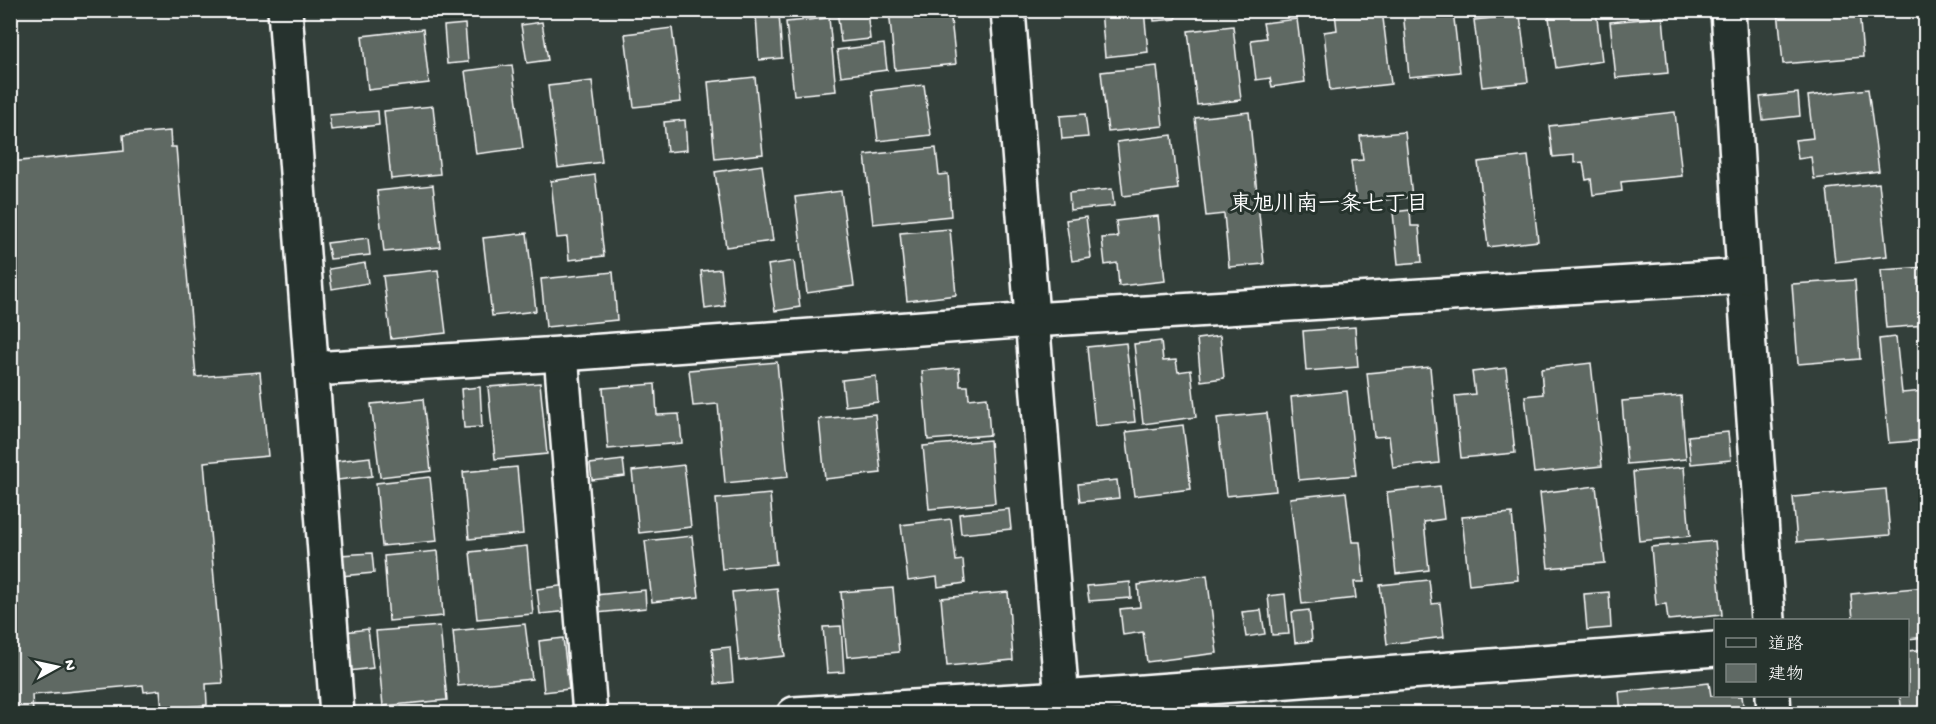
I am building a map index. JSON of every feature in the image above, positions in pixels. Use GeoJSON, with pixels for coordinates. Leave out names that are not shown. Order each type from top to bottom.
{"type":"FeatureCollection","features":[{"type":"Feature","properties":{"kind":"street"},"geometry":{"type":"LineString","coordinates":[[285,10],[337,714]]}},
{"type":"Feature","properties":{"kind":"street"},"geometry":{"type":"LineString","coordinates":[[1008,10],[1062,706]]}},
{"type":"Feature","properties":{"kind":"street"},"geometry":{"type":"LineString","coordinates":[[1728,10],[1768,619]]}},
{"type":"Feature","properties":{"kind":"street"},"geometry":{"type":"LineString","coordinates":[[312,369],[561,354],[1032,320],[1744,276]]}},
{"type":"Feature","properties":{"kind":"street"},"geometry":{"type":"LineString","coordinates":[[561,354],[590,714]]}},
{"type":"Feature","properties":{"kind":"street"},"geometry":{"type":"LineString","coordinates":[[794,714],[1062,706],[1714,649]]}},
{"type":"Feature","properties":{"kind":"street"},"geometry":{"type":"LineString","coordinates":[[1773,697],[1774,714]]}},
{"type":"Feature","properties":{"kind":"building"},"geometry":{"type":"Polygon","coordinates":[[[837,10],[867,10],[870,39],[841,42],[837,10]]]}},
{"type":"Feature","properties":{"kind":"building"},"geometry":{"type":"Polygon","coordinates":[[[889,10],[950,10],[956,64],[895,70],[889,10]]]}},
{"type":"Feature","properties":{"kind":"building"},"geometry":{"type":"Polygon","coordinates":[[[1101,10],[1144,10],[1148,52],[1105,57],[1101,10]]]}},
{"type":"Feature","properties":{"kind":"building"},"geometry":{"type":"Polygon","coordinates":[[[1153,10],[1175,10],[1176,19],[1154,21],[1153,10]]]}},
{"type":"Feature","properties":{"kind":"building"},"geometry":{"type":"Polygon","coordinates":[[[1382,10],[1391,84],[1330,91],[1324,32],[1337,30],[1335,13],[1382,10]]]}},
{"type":"Feature","properties":{"kind":"building"},"geometry":{"type":"Polygon","coordinates":[[[1403,10],[1453,10],[1460,72],[1409,77],[1403,10]]]}},
{"type":"Feature","properties":{"kind":"building"},"geometry":{"type":"Polygon","coordinates":[[[1548,10],[1596,10],[1602,61],[1556,68],[1548,10]]]}},
{"type":"Feature","properties":{"kind":"building"},"geometry":{"type":"Polygon","coordinates":[[[1617,10],[1653,10],[1617,15],[1617,10]]]}},
{"type":"Feature","properties":{"kind":"building"},"geometry":{"type":"Polygon","coordinates":[[[1778,10],[1859,10],[1863,57],[1783,64],[1778,10]]]}},
{"type":"Feature","properties":{"kind":"building"},"geometry":{"type":"Polygon","coordinates":[[[779,13],[782,58],[759,60],[756,15],[779,13]]]}},
{"type":"Feature","properties":{"kind":"building"},"geometry":{"type":"Polygon","coordinates":[[[1520,15],[1528,82],[1482,87],[1474,20],[1520,15]]]}},
{"type":"Feature","properties":{"kind":"building"},"geometry":{"type":"Polygon","coordinates":[[[1663,17],[1668,73],[1616,78],[1610,22],[1663,17]]]}},
{"type":"Feature","properties":{"kind":"building"},"geometry":{"type":"Polygon","coordinates":[[[829,18],[836,91],[794,95],[786,22],[829,18]]]}},
{"type":"Feature","properties":{"kind":"building"},"geometry":{"type":"Polygon","coordinates":[[[1297,19],[1305,82],[1272,87],[1270,78],[1256,80],[1251,40],[1266,38],[1263,23],[1297,19]]]}},
{"type":"Feature","properties":{"kind":"building"},"geometry":{"type":"Polygon","coordinates":[[[542,22],[548,60],[527,63],[521,25],[542,22]]]}},
{"type":"Feature","properties":{"kind":"building"},"geometry":{"type":"Polygon","coordinates":[[[465,24],[468,62],[447,64],[444,26],[465,24]]]}},
{"type":"Feature","properties":{"kind":"building"},"geometry":{"type":"Polygon","coordinates":[[[1233,26],[1241,100],[1197,105],[1188,31],[1233,26]]]}},
{"type":"Feature","properties":{"kind":"building"},"geometry":{"type":"Polygon","coordinates":[[[672,28],[681,102],[634,107],[625,34],[672,28]]]}},
{"type":"Feature","properties":{"kind":"building"},"geometry":{"type":"Polygon","coordinates":[[[423,29],[429,83],[368,90],[362,36],[423,29]]]}},
{"type":"Feature","properties":{"kind":"building"},"geometry":{"type":"Polygon","coordinates":[[[884,44],[887,70],[841,76],[837,50],[884,44]]]}},
{"type":"Feature","properties":{"kind":"building"},"geometry":{"type":"Polygon","coordinates":[[[512,65],[523,148],[476,154],[465,71],[512,65]]]}},
{"type":"Feature","properties":{"kind":"building"},"geometry":{"type":"Polygon","coordinates":[[[1157,66],[1163,126],[1108,132],[1101,72],[1157,66]]]}},
{"type":"Feature","properties":{"kind":"building"},"geometry":{"type":"Polygon","coordinates":[[[755,77],[763,154],[715,159],[708,82],[755,77]]]}},
{"type":"Feature","properties":{"kind":"building"},"geometry":{"type":"Polygon","coordinates":[[[592,81],[602,162],[558,168],[548,86],[592,81]]]}},
{"type":"Feature","properties":{"kind":"building"},"geometry":{"type":"Polygon","coordinates":[[[924,85],[931,135],[878,141],[872,91],[924,85]]]}},
{"type":"Feature","properties":{"kind":"building"},"geometry":{"type":"Polygon","coordinates":[[[1868,89],[1879,171],[1814,179],[1811,157],[1798,159],[1795,140],[1813,138],[1808,96],[1868,89]]]}},
{"type":"Feature","properties":{"kind":"building"},"geometry":{"type":"Polygon","coordinates":[[[1798,93],[1800,116],[1763,120],[1760,97],[1798,93]]]}},
{"type":"Feature","properties":{"kind":"building"},"geometry":{"type":"Polygon","coordinates":[[[433,106],[440,174],[391,179],[384,111],[433,106]]]}},
{"type":"Feature","properties":{"kind":"building"},"geometry":{"type":"Polygon","coordinates":[[[378,111],[379,125],[331,130],[329,115],[378,111]]]}},
{"type":"Feature","properties":{"kind":"building"},"geometry":{"type":"Polygon","coordinates":[[[1249,112],[1264,264],[1229,267],[1224,214],[1206,216],[1195,118],[1249,112]]]}},
{"type":"Feature","properties":{"kind":"building"},"geometry":{"type":"Polygon","coordinates":[[[1675,112],[1682,176],[1621,182],[1622,191],[1593,195],[1591,179],[1586,180],[1583,162],[1574,163],[1574,155],[1553,157],[1549,126],[1675,112]]]}},
{"type":"Feature","properties":{"kind":"building"},"geometry":{"type":"Polygon","coordinates":[[[1085,114],[1088,137],[1062,139],[1060,116],[1085,114]]]}},
{"type":"Feature","properties":{"kind":"building"},"geometry":{"type":"Polygon","coordinates":[[[685,120],[687,150],[667,152],[664,122],[685,120]]]}},
{"type":"Feature","properties":{"kind":"building"},"geometry":{"type":"Polygon","coordinates":[[[170,131],[171,147],[176,147],[196,377],[260,372],[268,456],[204,462],[223,683],[206,684],[207,705],[162,709],[160,690],[144,692],[143,685],[32,695],[33,714],[10,714],[10,162],[124,151],[123,135],[170,131]]]}},
{"type":"Feature","properties":{"kind":"building"},"geometry":{"type":"Polygon","coordinates":[[[1405,132],[1412,197],[1356,203],[1351,161],[1363,160],[1360,136],[1405,132]]]}},
{"type":"Feature","properties":{"kind":"building"},"geometry":{"type":"Polygon","coordinates":[[[1172,135],[1178,189],[1123,196],[1117,142],[1172,135]]]}},
{"type":"Feature","properties":{"kind":"building"},"geometry":{"type":"Polygon","coordinates":[[[936,148],[939,175],[948,174],[951,216],[873,224],[865,155],[936,148]]]}},
{"type":"Feature","properties":{"kind":"building"},"geometry":{"type":"Polygon","coordinates":[[[1528,156],[1538,241],[1488,247],[1478,162],[1528,156]]]}},
{"type":"Feature","properties":{"kind":"building"},"geometry":{"type":"Polygon","coordinates":[[[762,165],[773,241],[726,247],[715,172],[762,165]]]}},
{"type":"Feature","properties":{"kind":"building"},"geometry":{"type":"Polygon","coordinates":[[[595,175],[604,256],[569,260],[567,237],[557,238],[551,181],[595,175]]]}},
{"type":"Feature","properties":{"kind":"building"},"geometry":{"type":"Polygon","coordinates":[[[1879,183],[1887,256],[1835,262],[1827,189],[1879,183]]]}},
{"type":"Feature","properties":{"kind":"building"},"geometry":{"type":"Polygon","coordinates":[[[433,185],[440,247],[384,252],[377,191],[433,185]]]}},
{"type":"Feature","properties":{"kind":"building"},"geometry":{"type":"Polygon","coordinates":[[[1112,189],[1114,206],[1070,210],[1069,193],[1112,189]]]}},
{"type":"Feature","properties":{"kind":"building"},"geometry":{"type":"Polygon","coordinates":[[[841,191],[854,286],[807,293],[795,197],[841,191]]]}},
{"type":"Feature","properties":{"kind":"building"},"geometry":{"type":"Polygon","coordinates":[[[1410,210],[1411,226],[1419,226],[1422,262],[1398,264],[1393,212],[1410,210]]]}},
{"type":"Feature","properties":{"kind":"building"},"geometry":{"type":"Polygon","coordinates":[[[1158,216],[1165,281],[1119,286],[1117,263],[1105,265],[1102,238],[1118,237],[1116,221],[1158,216]]]}},
{"type":"Feature","properties":{"kind":"building"},"geometry":{"type":"Polygon","coordinates":[[[1086,217],[1091,258],[1072,261],[1066,220],[1086,217]]]}},
{"type":"Feature","properties":{"kind":"building"},"geometry":{"type":"Polygon","coordinates":[[[950,229],[956,295],[907,301],[900,233],[950,229]]]}},
{"type":"Feature","properties":{"kind":"building"},"geometry":{"type":"Polygon","coordinates":[[[527,233],[536,311],[492,316],[483,238],[527,233]]]}},
{"type":"Feature","properties":{"kind":"building"},"geometry":{"type":"Polygon","coordinates":[[[368,238],[370,255],[330,259],[327,243],[368,238]]]}},
{"type":"Feature","properties":{"kind":"building"},"geometry":{"type":"Polygon","coordinates":[[[794,261],[800,307],[775,311],[768,265],[794,261]]]}},
{"type":"Feature","properties":{"kind":"building"},"geometry":{"type":"Polygon","coordinates":[[[365,263],[368,283],[332,289],[329,269],[365,263]]]}},
{"type":"Feature","properties":{"kind":"building"},"geometry":{"type":"Polygon","coordinates":[[[1926,267],[1926,325],[1886,328],[1881,270],[1926,267]]]}},
{"type":"Feature","properties":{"kind":"building"},"geometry":{"type":"Polygon","coordinates":[[[721,269],[725,306],[705,309],[701,271],[721,269]]]}},
{"type":"Feature","properties":{"kind":"building"},"geometry":{"type":"Polygon","coordinates":[[[438,270],[446,333],[391,339],[383,276],[438,270]]]}},
{"type":"Feature","properties":{"kind":"building"},"geometry":{"type":"Polygon","coordinates":[[[613,272],[617,320],[546,327],[541,279],[613,272]]]}},
{"type":"Feature","properties":{"kind":"building"},"geometry":{"type":"Polygon","coordinates":[[[1855,280],[1860,359],[1798,364],[1792,284],[1855,280]]]}},
{"type":"Feature","properties":{"kind":"building"},"geometry":{"type":"Polygon","coordinates":[[[1355,327],[1358,367],[1306,371],[1303,331],[1355,327]]]}},
{"type":"Feature","properties":{"kind":"building"},"geometry":{"type":"Polygon","coordinates":[[[1220,336],[1224,378],[1201,381],[1197,339],[1220,336]]]}},
{"type":"Feature","properties":{"kind":"building"},"geometry":{"type":"Polygon","coordinates":[[[1896,337],[1902,393],[1924,391],[1926,440],[1889,443],[1879,339],[1896,337]]]}},
{"type":"Feature","properties":{"kind":"building"},"geometry":{"type":"Polygon","coordinates":[[[1161,341],[1163,361],[1176,360],[1178,372],[1191,370],[1196,417],[1143,424],[1134,344],[1161,341]]]}},
{"type":"Feature","properties":{"kind":"building"},"geometry":{"type":"Polygon","coordinates":[[[1126,343],[1135,422],[1095,426],[1087,347],[1126,343]]]}},
{"type":"Feature","properties":{"kind":"building"},"geometry":{"type":"Polygon","coordinates":[[[777,362],[788,477],[725,483],[718,404],[693,406],[689,370],[777,362]]]}},
{"type":"Feature","properties":{"kind":"building"},"geometry":{"type":"Polygon","coordinates":[[[1591,363],[1602,466],[1534,473],[1525,396],[1543,394],[1541,369],[1591,363]]]}},
{"type":"Feature","properties":{"kind":"building"},"geometry":{"type":"Polygon","coordinates":[[[1430,367],[1439,463],[1393,468],[1389,436],[1374,437],[1367,373],[1430,367]]]}},
{"type":"Feature","properties":{"kind":"building"},"geometry":{"type":"Polygon","coordinates":[[[959,368],[960,386],[968,386],[969,399],[987,397],[990,435],[928,440],[922,371],[959,368]]]}},
{"type":"Feature","properties":{"kind":"building"},"geometry":{"type":"Polygon","coordinates":[[[1506,368],[1515,453],[1461,458],[1455,396],[1475,394],[1472,372],[1506,368]]]}},
{"type":"Feature","properties":{"kind":"building"},"geometry":{"type":"Polygon","coordinates":[[[876,376],[878,402],[845,406],[842,380],[876,376]]]}},
{"type":"Feature","properties":{"kind":"building"},"geometry":{"type":"Polygon","coordinates":[[[540,383],[547,454],[495,459],[488,387],[540,383]]]}},
{"type":"Feature","properties":{"kind":"building"},"geometry":{"type":"Polygon","coordinates":[[[655,384],[657,415],[679,414],[682,443],[608,449],[603,388],[655,384]]]}},
{"type":"Feature","properties":{"kind":"building"},"geometry":{"type":"Polygon","coordinates":[[[480,387],[482,427],[464,428],[461,389],[480,387]]]}},
{"type":"Feature","properties":{"kind":"building"},"geometry":{"type":"Polygon","coordinates":[[[1347,391],[1356,475],[1299,480],[1291,397],[1347,391]]]}},
{"type":"Feature","properties":{"kind":"building"},"geometry":{"type":"Polygon","coordinates":[[[1681,396],[1686,459],[1627,464],[1622,401],[1681,396]]]}},
{"type":"Feature","properties":{"kind":"building"},"geometry":{"type":"Polygon","coordinates":[[[423,399],[431,471],[380,477],[371,404],[423,399]]]}},
{"type":"Feature","properties":{"kind":"building"},"geometry":{"type":"Polygon","coordinates":[[[1267,413],[1276,491],[1226,496],[1217,418],[1267,413]]]}},
{"type":"Feature","properties":{"kind":"building"},"geometry":{"type":"Polygon","coordinates":[[[875,414],[881,473],[825,479],[819,419],[875,414]]]}},
{"type":"Feature","properties":{"kind":"building"},"geometry":{"type":"Polygon","coordinates":[[[1183,425],[1191,489],[1134,496],[1126,432],[1183,425]]]}},
{"type":"Feature","properties":{"kind":"building"},"geometry":{"type":"Polygon","coordinates":[[[1728,432],[1731,460],[1691,464],[1688,436],[1728,432]]]}},
{"type":"Feature","properties":{"kind":"building"},"geometry":{"type":"Polygon","coordinates":[[[990,440],[995,503],[929,509],[923,446],[990,440]]]}},
{"type":"Feature","properties":{"kind":"building"},"geometry":{"type":"Polygon","coordinates":[[[370,457],[372,476],[338,480],[337,461],[370,457]]]}},
{"type":"Feature","properties":{"kind":"building"},"geometry":{"type":"Polygon","coordinates":[[[623,460],[625,476],[592,480],[590,464],[623,460]]]}},
{"type":"Feature","properties":{"kind":"building"},"geometry":{"type":"Polygon","coordinates":[[[684,465],[691,527],[639,533],[632,471],[684,465]]]}},
{"type":"Feature","properties":{"kind":"building"},"geometry":{"type":"Polygon","coordinates":[[[517,467],[523,534],[469,539],[463,472],[517,467]]]}},
{"type":"Feature","properties":{"kind":"building"},"geometry":{"type":"Polygon","coordinates":[[[1684,467],[1690,536],[1639,541],[1633,472],[1684,467]]]}},
{"type":"Feature","properties":{"kind":"building"},"geometry":{"type":"Polygon","coordinates":[[[430,477],[437,541],[382,546],[376,483],[430,477]]]}},
{"type":"Feature","properties":{"kind":"building"},"geometry":{"type":"Polygon","coordinates":[[[1117,480],[1119,498],[1080,502],[1078,484],[1117,480]]]}},
{"type":"Feature","properties":{"kind":"building"},"geometry":{"type":"Polygon","coordinates":[[[1440,486],[1444,519],[1424,522],[1429,570],[1396,574],[1387,492],[1440,486]]]}},
{"type":"Feature","properties":{"kind":"building"},"geometry":{"type":"Polygon","coordinates":[[[1596,486],[1605,563],[1548,568],[1540,493],[1596,486]]]}},
{"type":"Feature","properties":{"kind":"building"},"geometry":{"type":"Polygon","coordinates":[[[1886,489],[1890,535],[1797,542],[1793,497],[1886,489]]]}},
{"type":"Feature","properties":{"kind":"building"},"geometry":{"type":"Polygon","coordinates":[[[1346,492],[1352,542],[1360,542],[1364,582],[1354,582],[1356,598],[1302,604],[1290,498],[1346,492]]]}},
{"type":"Feature","properties":{"kind":"building"},"geometry":{"type":"Polygon","coordinates":[[[1926,492],[1926,542],[1921,542],[1918,493],[1926,492]]]}},
{"type":"Feature","properties":{"kind":"building"},"geometry":{"type":"Polygon","coordinates":[[[770,494],[776,564],[722,569],[716,499],[770,494]]]}},
{"type":"Feature","properties":{"kind":"building"},"geometry":{"type":"Polygon","coordinates":[[[1009,509],[1011,529],[961,534],[959,514],[1009,509]]]}},
{"type":"Feature","properties":{"kind":"building"},"geometry":{"type":"Polygon","coordinates":[[[1512,513],[1518,580],[1469,585],[1462,517],[1512,513]]]}},
{"type":"Feature","properties":{"kind":"building"},"geometry":{"type":"Polygon","coordinates":[[[951,519],[956,561],[963,560],[965,583],[938,587],[937,577],[908,581],[901,525],[951,519]]]}},
{"type":"Feature","properties":{"kind":"building"},"geometry":{"type":"Polygon","coordinates":[[[692,536],[699,597],[652,602],[645,541],[692,536]]]}},
{"type":"Feature","properties":{"kind":"building"},"geometry":{"type":"Polygon","coordinates":[[[1715,541],[1722,615],[1668,620],[1666,604],[1656,605],[1651,547],[1715,541]]]}},
{"type":"Feature","properties":{"kind":"building"},"geometry":{"type":"Polygon","coordinates":[[[527,546],[533,614],[477,619],[470,552],[527,546]]]}},
{"type":"Feature","properties":{"kind":"building"},"geometry":{"type":"Polygon","coordinates":[[[438,551],[443,616],[389,621],[384,556],[438,551]]]}},
{"type":"Feature","properties":{"kind":"building"},"geometry":{"type":"Polygon","coordinates":[[[372,553],[374,573],[341,576],[339,555],[372,553]]]}},
{"type":"Feature","properties":{"kind":"building"},"geometry":{"type":"Polygon","coordinates":[[[1207,575],[1217,653],[1147,662],[1143,632],[1123,635],[1120,609],[1140,607],[1138,585],[1207,575]]]}},
{"type":"Feature","properties":{"kind":"building"},"geometry":{"type":"Polygon","coordinates":[[[1429,580],[1432,604],[1440,603],[1444,637],[1387,644],[1380,585],[1429,580]]]}},
{"type":"Feature","properties":{"kind":"building"},"geometry":{"type":"Polygon","coordinates":[[[1130,582],[1131,598],[1089,601],[1087,586],[1130,582]]]}},
{"type":"Feature","properties":{"kind":"building"},"geometry":{"type":"Polygon","coordinates":[[[567,585],[570,611],[540,614],[537,589],[567,585]]]}},
{"type":"Feature","properties":{"kind":"building"},"geometry":{"type":"Polygon","coordinates":[[[1926,587],[1926,637],[1909,639],[1909,619],[1853,619],[1851,594],[1926,587]]]}},
{"type":"Feature","properties":{"kind":"building"},"geometry":{"type":"Polygon","coordinates":[[[777,588],[785,656],[739,661],[732,592],[777,588]]]}},
{"type":"Feature","properties":{"kind":"building"},"geometry":{"type":"Polygon","coordinates":[[[893,588],[899,652],[847,657],[841,592],[893,588]]]}},
{"type":"Feature","properties":{"kind":"building"},"geometry":{"type":"Polygon","coordinates":[[[645,590],[646,608],[597,613],[595,595],[645,590]]]}},
{"type":"Feature","properties":{"kind":"building"},"geometry":{"type":"Polygon","coordinates":[[[1008,592],[1013,660],[947,666],[941,598],[1008,592]]]}},
{"type":"Feature","properties":{"kind":"building"},"geometry":{"type":"Polygon","coordinates":[[[1609,592],[1611,628],[1587,630],[1584,594],[1609,592]]]}},
{"type":"Feature","properties":{"kind":"building"},"geometry":{"type":"Polygon","coordinates":[[[1285,594],[1289,634],[1272,635],[1268,596],[1285,594]]]}},
{"type":"Feature","properties":{"kind":"building"},"geometry":{"type":"Polygon","coordinates":[[[1261,610],[1265,634],[1246,637],[1242,612],[1261,610]]]}},
{"type":"Feature","properties":{"kind":"building"},"geometry":{"type":"Polygon","coordinates":[[[1309,610],[1312,641],[1295,643],[1292,612],[1309,610]]]}},
{"type":"Feature","properties":{"kind":"building"},"geometry":{"type":"Polygon","coordinates":[[[525,624],[532,679],[458,686],[453,631],[525,624]]]}},
{"type":"Feature","properties":{"kind":"building"},"geometry":{"type":"Polygon","coordinates":[[[440,626],[447,700],[383,706],[376,631],[440,626]]]}},
{"type":"Feature","properties":{"kind":"building"},"geometry":{"type":"Polygon","coordinates":[[[841,626],[844,672],[827,673],[823,627],[841,626]]]}},
{"type":"Feature","properties":{"kind":"building"},"geometry":{"type":"Polygon","coordinates":[[[368,629],[373,668],[349,671],[345,632],[368,629]]]}},
{"type":"Feature","properties":{"kind":"building"},"geometry":{"type":"Polygon","coordinates":[[[563,638],[569,689],[544,692],[539,641],[563,638]]]}},
{"type":"Feature","properties":{"kind":"building"},"geometry":{"type":"Polygon","coordinates":[[[730,647],[733,682],[715,684],[712,649],[730,647]]]}},
{"type":"Feature","properties":{"kind":"building"},"geometry":{"type":"Polygon","coordinates":[[[1926,649],[1926,714],[1902,714],[1900,697],[1909,697],[1909,651],[1926,649]]]}},
{"type":"Feature","properties":{"kind":"building"},"geometry":{"type":"Polygon","coordinates":[[[1709,683],[1711,696],[1742,697],[1744,714],[1621,714],[1619,692],[1709,683]]]}},
{"type":"Feature","properties":{"kind":"district","name":"東旭川南一条七丁目"},"geometry":{"type":"Point","coordinates":[1329,206]}}]}
